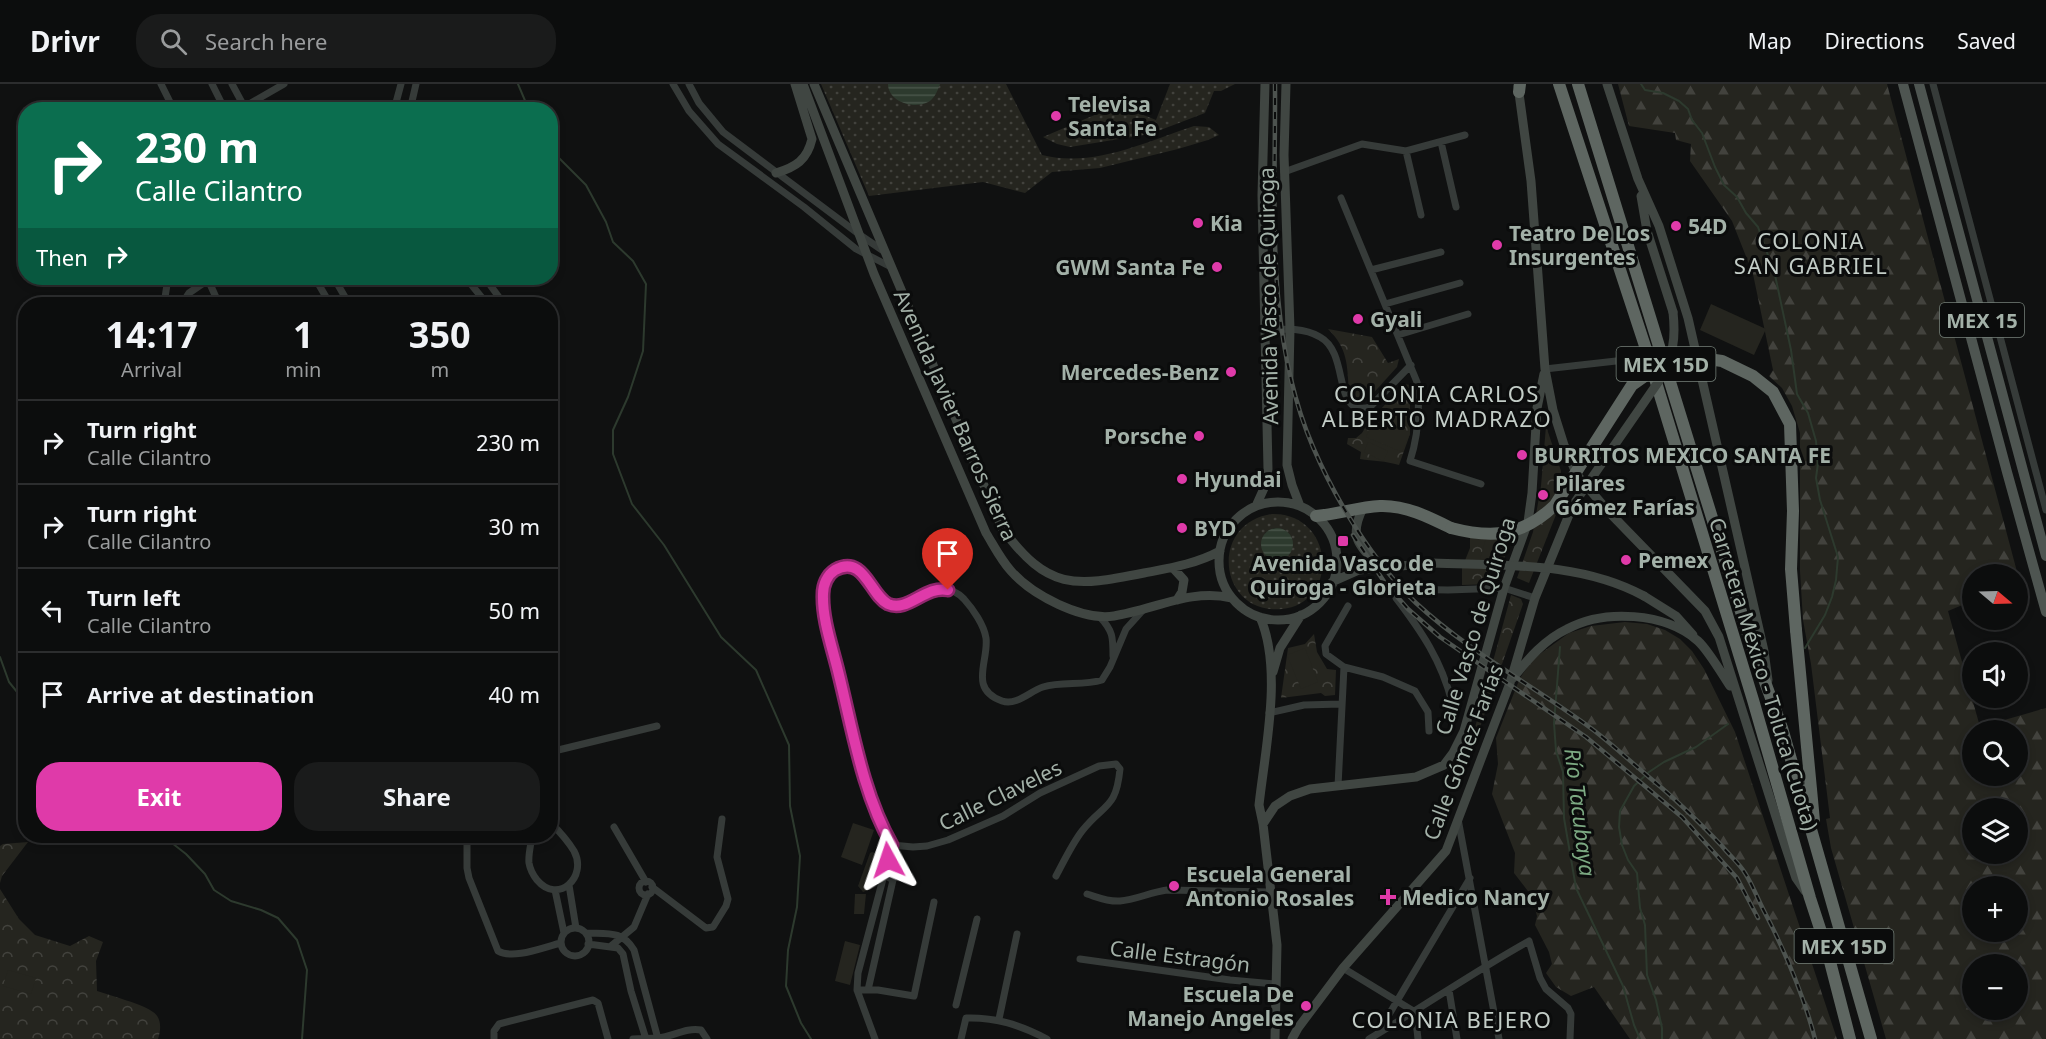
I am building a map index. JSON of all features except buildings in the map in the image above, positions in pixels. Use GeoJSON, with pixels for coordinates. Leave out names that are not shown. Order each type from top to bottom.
{"type":"FeatureCollection","features":[{"type":"Feature","properties":{"kind":"highway","name":"Carretera México - Toluca (Cuota)"},"geometry":{"type":"LineString","coordinates":[[1559,84],[1645,346],[1753,700],[1810,898]]}},
{"type":"Feature","properties":{"kind":"highway","name":"Carretera México - Toluca (Cuota)"},"geometry":{"type":"LineString","coordinates":[[1578,84],[1751,644],[1770,692]]}},
{"type":"Feature","properties":{"kind":"highway"},"geometry":{"type":"LineString","coordinates":[[1316,516],[1381,506],[1396,507],[1423,514],[1451,528],[1472,533],[1498,533],[1527,527],[1555,505],[1632,385],[1656,368],[1681,358],[1701,358],[1722,361],[1753,376],[1773,392],[1790,424],[1793,511],[1791,569],[1817,852]]}},
{"type":"Feature","properties":{"kind":"highway","name":"MEX 15D"},"geometry":{"type":"LineString","coordinates":[[1770,692],[1871,1039]]}},
{"type":"Feature","properties":{"kind":"highway","name":"MEX 15D"},"geometry":{"type":"LineString","coordinates":[[1810,898],[1852,1039]]}},
{"type":"Feature","properties":{"kind":"main road","name":"MEX 15"},"geometry":{"type":"LineString","coordinates":[[1903,84],[2046,612]]}},
{"type":"Feature","properties":{"kind":"main road","name":"MEX 15"},"geometry":{"type":"LineString","coordinates":[[1919,84],[2046,556]]}},
{"type":"Feature","properties":{"kind":"street"},"geometry":{"type":"LineString","coordinates":[[161,84],[170,102]]}},
{"type":"Feature","properties":{"kind":"street"},"geometry":{"type":"LineString","coordinates":[[212,84],[221,102]]}},
{"type":"Feature","properties":{"kind":"street"},"geometry":{"type":"LineString","coordinates":[[232,84],[242,102]]}},
{"type":"Feature","properties":{"kind":"street"},"geometry":{"type":"LineString","coordinates":[[255,102],[284,84]]}},
{"type":"Feature","properties":{"kind":"street"},"geometry":{"type":"LineString","coordinates":[[396,102],[401,84]]}},
{"type":"Feature","properties":{"kind":"street"},"geometry":{"type":"LineString","coordinates":[[412,102],[416,84]]}},
{"type":"Feature","properties":{"kind":"street"},"geometry":{"type":"LineString","coordinates":[[673,84],[689,111],[718,144],[804,207],[856,249],[891,267]]}},
{"type":"Feature","properties":{"kind":"street"},"geometry":{"type":"LineString","coordinates":[[688,84],[699,103],[723,132],[885,252]]}},
{"type":"Feature","properties":{"kind":"street"},"geometry":{"type":"LineString","coordinates":[[776,173],[789,169],[804,159],[812,139],[795,84]]}},
{"type":"Feature","properties":{"kind":"street","name":"Avenida Javier Barros Sierra"},"geometry":{"type":"LineString","coordinates":[[803,84],[867,255],[981,522],[998,554],[1012,572],[1042,595],[1074,610],[1100,617],[1207,594],[1231,598]]}},
{"type":"Feature","properties":{"kind":"street","name":"Avenida Javier Barros Sierra"},"geometry":{"type":"LineString","coordinates":[[814,84],[1002,528],[1019,552],[1035,566],[1068,581],[1105,581],[1173,568],[1220,551]]}},
{"type":"Feature","properties":{"kind":"street","name":"Avenida Vasco de Quiroga"},"geometry":{"type":"LineString","coordinates":[[1256,506],[1268,469],[1262,195],[1265,84]]}},
{"type":"Feature","properties":{"kind":"street","name":"Avenida Vasco de Quiroga"},"geometry":{"type":"LineString","coordinates":[[1286,84],[1284,172],[1290,329],[1287,465],[1300,506]]}},
{"type":"Feature","properties":{"kind":"street"},"geometry":{"type":"LineString","coordinates":[[1607,84],[1638,179],[1659,226],[1688,318],[1764,651],[1770,692]]}},
{"type":"Feature","properties":{"kind":"street"},"geometry":{"type":"LineString","coordinates":[[1933,84],[2046,510]]}},
{"type":"Feature","properties":{"kind":"street"},"geometry":{"type":"LineString","coordinates":[[1519,87],[1531,181],[1545,369],[1552,410],[1564,445],[1577,475],[1608,511],[1705,611],[1719,637],[1796,878],[1810,898]]}},
{"type":"Feature","properties":{"kind":"street"},"geometry":{"type":"LineString","coordinates":[[1284,172],[1362,144],[1406,151],[1465,135]]}},
{"type":"Feature","properties":{"kind":"street"},"geometry":{"type":"LineString","coordinates":[[1441,142],[1456,207]]}},
{"type":"Feature","properties":{"kind":"street"},"geometry":{"type":"LineString","coordinates":[[1406,151],[1421,215]]}},
{"type":"Feature","properties":{"kind":"street","name":"Calle Gómez Farías"},"geometry":{"type":"LineString","coordinates":[[1292,1039],[1343,968],[1446,852],[1510,683],[1535,598],[1573,506],[1661,378],[1671,357],[1675,336],[1673,312],[1647,231],[1638,179]]}},
{"type":"Feature","properties":{"kind":"street"},"geometry":{"type":"LineString","coordinates":[[1341,198],[1417,382],[1419,395],[1416,441],[1410,461],[1481,484]]}},
{"type":"Feature","properties":{"kind":"street"},"geometry":{"type":"LineString","coordinates":[[1371,270],[1441,252]]}},
{"type":"Feature","properties":{"kind":"street"},"geometry":{"type":"LineString","coordinates":[[1385,304],[1461,283]]}},
{"type":"Feature","properties":{"kind":"street"},"geometry":{"type":"LineString","coordinates":[[186,297],[202,285]]}},
{"type":"Feature","properties":{"kind":"street"},"geometry":{"type":"LineString","coordinates":[[472,285],[481,297]]}},
{"type":"Feature","properties":{"kind":"street"},"geometry":{"type":"LineString","coordinates":[[1398,335],[1468,314]]}},
{"type":"Feature","properties":{"kind":"street"},"geometry":{"type":"LineString","coordinates":[[1265,330],[1290,329],[1308,332],[1322,338],[1337,357],[1345,395],[1348,403],[1355,408],[1370,407],[1411,365]]}},
{"type":"Feature","properties":{"kind":"street"},"geometry":{"type":"LineString","coordinates":[[1545,369],[1625,360]]}},
{"type":"Feature","properties":{"kind":"street","name":"Calle Vasco de Quiroga"},"geometry":{"type":"LineString","coordinates":[[1263,824],[1275,807],[1290,796],[1310,789],[1416,777],[1433,772],[1444,765],[1453,753],[1464,731],[1504,588],[1528,522],[1533,483],[1537,408],[1545,369]]}},
{"type":"Feature","properties":{"kind":"street"},"geometry":{"type":"LineString","coordinates":[[1278,502],[1300,506],[1316,516],[1328,530],[1335,546],[1336,565],[1332,582],[1320,602],[1301,615],[1280,620],[1260,617],[1244,610],[1231,598],[1221,576],[1220,551],[1224,537],[1243,513],[1256,506],[1278,502]]}},
{"type":"Feature","properties":{"kind":"street"},"geometry":{"type":"LineString","coordinates":[[1363,508],[1357,520],[1356,537],[1360,546],[1381,567]]}},
{"type":"Feature","properties":{"kind":"street"},"geometry":{"type":"LineString","coordinates":[[1332,582],[1359,570],[1432,563],[1568,570],[1603,577],[1622,584],[1676,616],[1698,641],[1736,693]]}},
{"type":"Feature","properties":{"kind":"street"},"geometry":{"type":"LineString","coordinates":[[875,1039],[857,990],[858,973],[892,845],[880,824],[871,799],[830,640],[823,594],[830,575],[843,568],[858,570],[880,598],[895,606],[902,606],[940,588],[956,593],[971,609],[985,631],[982,682],[986,690],[1002,701],[1009,702],[1018,700],[1043,687],[1102,680],[1107,675],[1126,629],[1144,608]]}},
{"type":"Feature","properties":{"kind":"street"},"geometry":{"type":"LineString","coordinates":[[1173,568],[1184,580],[1182,592],[1177,600]]}},
{"type":"Feature","properties":{"kind":"street"},"geometry":{"type":"LineString","coordinates":[[1452,702],[1439,662],[1427,639],[1396,598],[1398,589],[1504,588],[1535,598]]}},
{"type":"Feature","properties":{"kind":"street"},"geometry":{"type":"LineString","coordinates":[[1338,786],[1344,667],[1326,654],[1325,646],[1348,606]]}},
{"type":"Feature","properties":{"kind":"street"},"geometry":{"type":"LineString","coordinates":[[1272,677],[1280,648],[1301,615]]}},
{"type":"Feature","properties":{"kind":"street"},"geometry":{"type":"LineString","coordinates":[[1510,683],[1534,652],[1566,629],[1588,621],[1618,615],[1655,619],[1698,641]]}},
{"type":"Feature","properties":{"kind":"street"},"geometry":{"type":"LineString","coordinates":[[1100,617],[1113,634],[1113,658]]}},
{"type":"Feature","properties":{"kind":"street"},"geometry":{"type":"LineString","coordinates":[[1260,617],[1269,646],[1272,677],[1259,805],[1277,945],[1275,1039]]}},
{"type":"Feature","properties":{"kind":"street","name":"Calle Vasco de Quiroga"},"geometry":{"type":"LineString","coordinates":[[1344,667],[1383,677],[1415,690],[1428,712],[1429,731]]}},
{"type":"Feature","properties":{"kind":"street"},"geometry":{"type":"LineString","coordinates":[[1269,713],[1304,705],[1341,704]]}},
{"type":"Feature","properties":{"kind":"street"},"geometry":{"type":"LineString","coordinates":[[558,750],[657,726]]}},
{"type":"Feature","properties":{"kind":"street","name":"Calle Claveles"},"geometry":{"type":"LineString","coordinates":[[892,845],[927,846],[948,840],[1004,816],[1040,793],[1100,766],[1116,764],[1120,769],[1112,802],[1081,832],[1056,876]]}},
{"type":"Feature","properties":{"kind":"street"},"geometry":{"type":"LineString","coordinates":[[614,827],[649,888],[706,928],[713,927],[728,899],[717,857],[722,819]]}},
{"type":"Feature","properties":{"kind":"street"},"geometry":{"type":"LineString","coordinates":[[1458,819],[1499,1039]]}},
{"type":"Feature","properties":{"kind":"street"},"geometry":{"type":"LineString","coordinates":[[531,843],[529,863],[532,874],[547,889],[555,890],[569,885],[578,867],[577,858],[574,850],[558,830]]}},
{"type":"Feature","properties":{"kind":"street"},"geometry":{"type":"LineString","coordinates":[[467,843],[469,878],[498,951],[512,955],[561,943]]}},
{"type":"Feature","properties":{"kind":"street"},"geometry":{"type":"LineString","coordinates":[[868,990],[893,880],[884,875]]}},
{"type":"Feature","properties":{"kind":"street"},"geometry":{"type":"LineString","coordinates":[[1378,1034],[1470,878]]}},
{"type":"Feature","properties":{"kind":"street"},"geometry":{"type":"LineString","coordinates":[[569,885],[576,928]]}},
{"type":"Feature","properties":{"kind":"street"},"geometry":{"type":"LineString","coordinates":[[611,946],[634,927],[649,888]]}},
{"type":"Feature","properties":{"kind":"street"},"geometry":{"type":"LineString","coordinates":[[555,890],[564,933],[561,943],[567,953],[572,955],[582,953],[588,944],[586,933]]}},
{"type":"Feature","properties":{"kind":"street"},"geometry":{"type":"LineString","coordinates":[[1087,894],[1105,900],[1122,901],[1167,890],[1270,892]]}},
{"type":"Feature","properties":{"kind":"street"},"geometry":{"type":"LineString","coordinates":[[857,990],[878,990],[914,996],[934,902]]}},
{"type":"Feature","properties":{"kind":"street"},"geometry":{"type":"LineString","coordinates":[[956,1005],[977,919]]}},
{"type":"Feature","properties":{"kind":"street"},"geometry":{"type":"LineString","coordinates":[[564,933],[576,928],[586,933],[623,936],[628,940],[634,950],[658,1039]]}},
{"type":"Feature","properties":{"kind":"street"},"geometry":{"type":"LineString","coordinates":[[999,1019],[1017,934]]}},
{"type":"Feature","properties":{"kind":"street"},"geometry":{"type":"LineString","coordinates":[[1369,1039],[1486,965],[1529,941],[1540,978],[1546,989],[1568,1008],[1571,1014],[1570,1039]]}},
{"type":"Feature","properties":{"kind":"street"},"geometry":{"type":"LineString","coordinates":[[588,944],[611,946],[618,948],[623,954],[631,991],[646,1038]]}},
{"type":"Feature","properties":{"kind":"street","name":"Calle Estragón"},"geometry":{"type":"LineString","coordinates":[[1080,959],[1219,979],[1276,984]]}},
{"type":"Feature","properties":{"kind":"street"},"geometry":{"type":"LineString","coordinates":[[1343,968],[1415,1012]]}},
{"type":"Feature","properties":{"kind":"street"},"geometry":{"type":"LineString","coordinates":[[1449,990],[1457,1039]]}},
{"type":"Feature","properties":{"kind":"street"},"geometry":{"type":"LineString","coordinates":[[494,1039],[494,1031],[498,1024],[593,1000],[598,1003],[608,1039]]}},
{"type":"Feature","properties":{"kind":"street"},"geometry":{"type":"LineString","coordinates":[[1415,1012],[1418,1039]]}},
{"type":"Feature","properties":{"kind":"street"},"geometry":{"type":"LineString","coordinates":[[961,1039],[966,1018],[999,1019],[1043,1039]]}},
{"type":"Feature","properties":{"kind":"street"},"geometry":{"type":"LineString","coordinates":[[633,1039],[658,1039],[694,1029],[701,1030],[708,1039]]}},
{"type":"Feature","properties":{"kind":"green space"},"geometry":{"type":"Polygon","coordinates":[[[821,84],[1006,84],[1042,155],[1061,158],[1100,156],[1138,146],[1194,126],[1209,127],[1219,135],[1178,149],[1100,168],[1052,172],[1025,193],[983,182],[869,196],[821,84]]]}},
{"type":"Feature","properties":{"kind":"green space"},"geometry":{"type":"Polygon","coordinates":[[[1170,84],[1235,84],[1221,91],[1214,91],[1205,113],[1150,134],[1070,147],[1043,137],[1118,105],[1156,120],[1170,84]]]}},
{"type":"Feature","properties":{"kind":"green space"},"geometry":{"type":"Polygon","coordinates":[[[1618,84],[1887,84],[2015,564],[1962,564],[1962,605],[1948,611],[1962,662],[1962,708],[1975,708],[1978,720],[1962,720],[1962,786],[2028,786],[2028,720],[2004,720],[2046,708],[2046,1039],[1886,1039],[1831,848],[1826,819],[1830,818],[1811,664],[1803,620],[1800,571],[1800,433],[1792,406],[1782,388],[1769,376],[1773,370],[1753,274],[1732,221],[1690,161],[1691,144],[1676,140],[1675,133],[1629,126],[1618,84]]]}},
{"type":"Feature","properties":{"kind":"green space"},"geometry":{"type":"Polygon","coordinates":[[[1711,304],[1766,329],[1754,355],[1700,330],[1711,304]]]}},
{"type":"Feature","properties":{"kind":"green space"},"geometry":{"type":"Polygon","coordinates":[[[1328,329],[1372,337],[1388,363],[1399,359],[1397,367],[1368,399],[1362,401],[1352,396],[1349,391],[1343,350],[1328,329]]]}},
{"type":"Feature","properties":{"kind":"green space"},"geometry":{"type":"Polygon","coordinates":[[[1404,384],[1410,385],[1410,434],[1399,465],[1360,459],[1361,452],[1347,444],[1348,438],[1356,438],[1362,433],[1368,423],[1404,384]]]}},
{"type":"Feature","properties":{"kind":"green space"},"geometry":{"type":"Polygon","coordinates":[[[1374,418],[1409,432],[1402,452],[1366,437],[1374,418]]]}},
{"type":"Feature","properties":{"kind":"green space"},"geometry":{"type":"Polygon","coordinates":[[[1546,426],[1561,471],[1559,507],[1529,583],[1517,578],[1533,532],[1541,486],[1546,426]]]}},
{"type":"Feature","properties":{"kind":"green space"},"geometry":{"type":"Polygon","coordinates":[[[1368,442],[1388,451],[1383,461],[1364,452],[1368,442]]]}},
{"type":"Feature","properties":{"kind":"green space"},"geometry":{"type":"Polygon","coordinates":[[[1272,514],[1293,518],[1308,528],[1318,542],[1322,559],[1321,576],[1314,591],[1301,603],[1282,609],[1261,607],[1244,598],[1234,584],[1229,567],[1230,550],[1238,533],[1251,521],[1272,514]],[[1274,528],[1265,533],[1279,560],[1290,553],[1292,540],[1274,528]]]}},
{"type":"Feature","properties":{"kind":"green space"},"geometry":{"type":"Polygon","coordinates":[[[1514,524],[1506,554],[1494,584],[1462,585],[1462,568],[1470,548],[1470,535],[1514,524]]]}},
{"type":"Feature","properties":{"kind":"green space"},"geometry":{"type":"Polygon","coordinates":[[[1488,531],[1501,535],[1493,563],[1480,559],[1488,531]]]}},
{"type":"Feature","properties":{"kind":"green space"},"geometry":{"type":"Polygon","coordinates":[[[1511,595],[1521,599],[1523,604],[1472,750],[1467,749],[1473,735],[1511,595]]]}},
{"type":"Feature","properties":{"kind":"green space"},"geometry":{"type":"Polygon","coordinates":[[[1625,622],[1647,624],[1665,630],[1680,639],[1692,651],[1704,669],[1735,732],[1837,1039],[1630,1039],[1594,987],[1571,996],[1556,987],[1546,973],[1552,964],[1549,952],[1535,925],[1537,916],[1531,895],[1514,873],[1515,853],[1492,794],[1498,764],[1496,738],[1520,678],[1533,659],[1569,633],[1591,626],[1625,622]]]}},
{"type":"Feature","properties":{"kind":"green space"},"geometry":{"type":"Polygon","coordinates":[[[1314,634],[1317,652],[1327,669],[1336,670],[1335,695],[1325,696],[1321,693],[1281,698],[1288,648],[1305,644],[1314,634]]]}},
{"type":"Feature","properties":{"kind":"green space"},"geometry":{"type":"Polygon","coordinates":[[[1305,648],[1318,682],[1301,689],[1287,655],[1305,648]]]}},
{"type":"Feature","properties":{"kind":"green space"},"geometry":{"type":"Polygon","coordinates":[[[853,823],[874,830],[862,865],[841,857],[853,823]]]}},
{"type":"Feature","properties":{"kind":"green space"},"geometry":{"type":"Polygon","coordinates":[[[27,843],[2,876],[0,883],[0,846],[27,843]]]}},
{"type":"Feature","properties":{"kind":"green space"},"geometry":{"type":"Polygon","coordinates":[[[872,852],[882,857],[871,889],[863,892],[858,886],[872,852]]]}},
{"type":"Feature","properties":{"kind":"green space"},"geometry":{"type":"Polygon","coordinates":[[[0,889],[19,919],[35,935],[70,946],[89,936],[103,942],[96,961],[97,991],[135,1003],[153,1012],[160,1024],[158,1039],[0,1039],[0,889]]]}},
{"type":"Feature","properties":{"kind":"green space"},"geometry":{"type":"Polygon","coordinates":[[[855,894],[866,894],[864,914],[854,914],[855,894]]]}},
{"type":"Feature","properties":{"kind":"green space"},"geometry":{"type":"Polygon","coordinates":[[[845,941],[860,945],[850,985],[835,981],[845,941]]]}},
{"type":"Feature","properties":{"kind":"green space"},"geometry":{"type":"Polygon","coordinates":[[[8,970],[36,978],[31,994],[3,986],[8,970]]]}},
{"type":"Feature","properties":{"kind":"shaded area"},"geometry":{"type":"Polygon","coordinates":[[[888,84],[940,84],[931,100],[914,105],[896,99],[889,90],[888,84]]]}},
{"type":"Feature","properties":{"kind":"shaded area"},"geometry":{"type":"Polygon","coordinates":[[[1277,528],[1288,533],[1293,544],[1288,555],[1277,560],[1266,555],[1261,544],[1266,533],[1277,528]]]}},
{"type":"Feature","properties":{"kind":"waterway"},"geometry":{"type":"LineString","coordinates":[[518,84],[526,102]]}},
{"type":"Feature","properties":{"kind":"waterway"},"geometry":{"type":"LineString","coordinates":[[1641,84],[1645,90],[1663,93],[1679,101],[1688,109],[1692,120],[1702,133],[1724,185],[1737,197],[1746,213],[1758,227],[1775,275],[1791,350],[1797,394],[1808,413],[1816,441],[1818,463],[1816,478],[1820,500],[1838,557],[1832,597],[1825,615],[1805,648]]}},
{"type":"Feature","properties":{"kind":"waterway"},"geometry":{"type":"LineString","coordinates":[[558,157],[586,185],[606,222],[613,242],[633,261],[646,284],[643,351],[628,397],[613,430],[613,454],[632,504],[664,545],[721,637],[756,670],[789,745],[790,806],[800,856],[797,907],[788,950],[786,986],[801,1023],[811,1039]]}},
{"type":"Feature","properties":{"kind":"waterway","name":"Río Tacubaya"},"geometry":{"type":"LineString","coordinates":[[1560,647],[1554,723],[1556,751],[1563,772],[1564,818],[1576,888],[1623,986],[1640,1039]]}},
{"type":"Feature","properties":{"kind":"waterway"},"geometry":{"type":"LineString","coordinates":[[0,657],[9,682],[18,693]]}},
{"type":"Feature","properties":{"kind":"waterway"},"geometry":{"type":"LineString","coordinates":[[1662,1039],[1656,1000],[1647,975],[1645,925],[1640,908],[1637,873],[1622,845],[1619,827],[1620,811],[1634,786],[1649,772],[1696,747],[1728,724]]}},
{"type":"Feature","properties":{"kind":"waterway"},"geometry":{"type":"LineString","coordinates":[[172,843],[205,874],[214,890],[231,901],[278,918],[297,940],[307,970],[302,1039]]}},
{"type":"Feature","properties":{"kind":"railway"},"geometry":{"type":"LineString","coordinates":[[1275,84],[1275,222],[1280,314],[1297,403],[1313,447],[1333,489],[1371,550],[1400,587],[1416,603],[1458,637],[1599,735],[1678,803],[1737,862],[1750,882],[1786,956],[1815,1039]]}},
{"type":"Feature","properties":{"kind":"railway"},"geometry":{"type":"LineString","coordinates":[[1353,535],[1385,583],[1408,609],[1440,637],[1586,737],[1682,817],[1737,878],[1758,918]]}},
{"type":"Feature","properties":{"kind":"place","name":"Televisa Santa Fe"},"geometry":{"type":"Point","coordinates":[1056,116]}},
{"type":"Feature","properties":{"kind":"place","name":"Kia"},"geometry":{"type":"Point","coordinates":[1198,223]}},
{"type":"Feature","properties":{"kind":"place","name":"54D"},"geometry":{"type":"Point","coordinates":[1676,226]}},
{"type":"Feature","properties":{"kind":"place","name":"Teatro De Los Insurgentes"},"geometry":{"type":"Point","coordinates":[1497,245]}},
{"type":"Feature","properties":{"kind":"place","name":"GWM Santa Fe"},"geometry":{"type":"Point","coordinates":[1217,267]}},
{"type":"Feature","properties":{"kind":"place","name":"Gyali"},"geometry":{"type":"Point","coordinates":[1358,319]}},
{"type":"Feature","properties":{"kind":"place","name":"Mercedes-Benz"},"geometry":{"type":"Point","coordinates":[1231,372]}},
{"type":"Feature","properties":{"kind":"place","name":"Porsche"},"geometry":{"type":"Point","coordinates":[1199,436]}},
{"type":"Feature","properties":{"kind":"place","name":"BURRITOS MEXICO SANTA FE"},"geometry":{"type":"Point","coordinates":[1522,455]}},
{"type":"Feature","properties":{"kind":"place","name":"Hyundai"},"geometry":{"type":"Point","coordinates":[1182,479]}},
{"type":"Feature","properties":{"kind":"place","name":"Pilares Gómez Farías"},"geometry":{"type":"Point","coordinates":[1543,495]}},
{"type":"Feature","properties":{"kind":"place","name":"BYD"},"geometry":{"type":"Point","coordinates":[1182,528]}},
{"type":"Feature","properties":{"kind":"place","name":"Avenida Vasco de Quiroga - Glorieta"},"geometry":{"type":"Point","coordinates":[1343,541]}},
{"type":"Feature","properties":{"kind":"place","name":"Pemex"},"geometry":{"type":"Point","coordinates":[1626,560]}},
{"type":"Feature","properties":{"kind":"place","name":"Escuela General Antonio Rosales"},"geometry":{"type":"Point","coordinates":[1174,886]}},
{"type":"Feature","properties":{"kind":"place","name":"Medico Nancy"},"geometry":{"type":"Point","coordinates":[1388,897]}},
{"type":"Feature","properties":{"kind":"place","name":"Escuela De Manejo Angeles"},"geometry":{"type":"Point","coordinates":[1306,1006]}},
{"type":"Feature","properties":{"kind":"district","name":"COLONIA SAN GABRIEL"},"geometry":{"type":"Point","coordinates":[1811,252]}},
{"type":"Feature","properties":{"kind":"district","name":"COLONIA CARLOS ALBERTO MADRAZO"},"geometry":{"type":"Point","coordinates":[1437,406]}},
{"type":"Feature","properties":{"kind":"district","name":"COLONIA BEJERO"},"geometry":{"type":"Point","coordinates":[1452,1019]}},
{"type":"Feature","properties":{"kind":"route"},"geometry":{"type":"LineString","coordinates":[[888,860],[892,845],[880,824],[871,799],[830,640],[824,609],[825,584],[836,570],[852,568],[864,575],[880,598],[895,606],[902,606],[930,591],[940,588],[948,590]]}}]}
